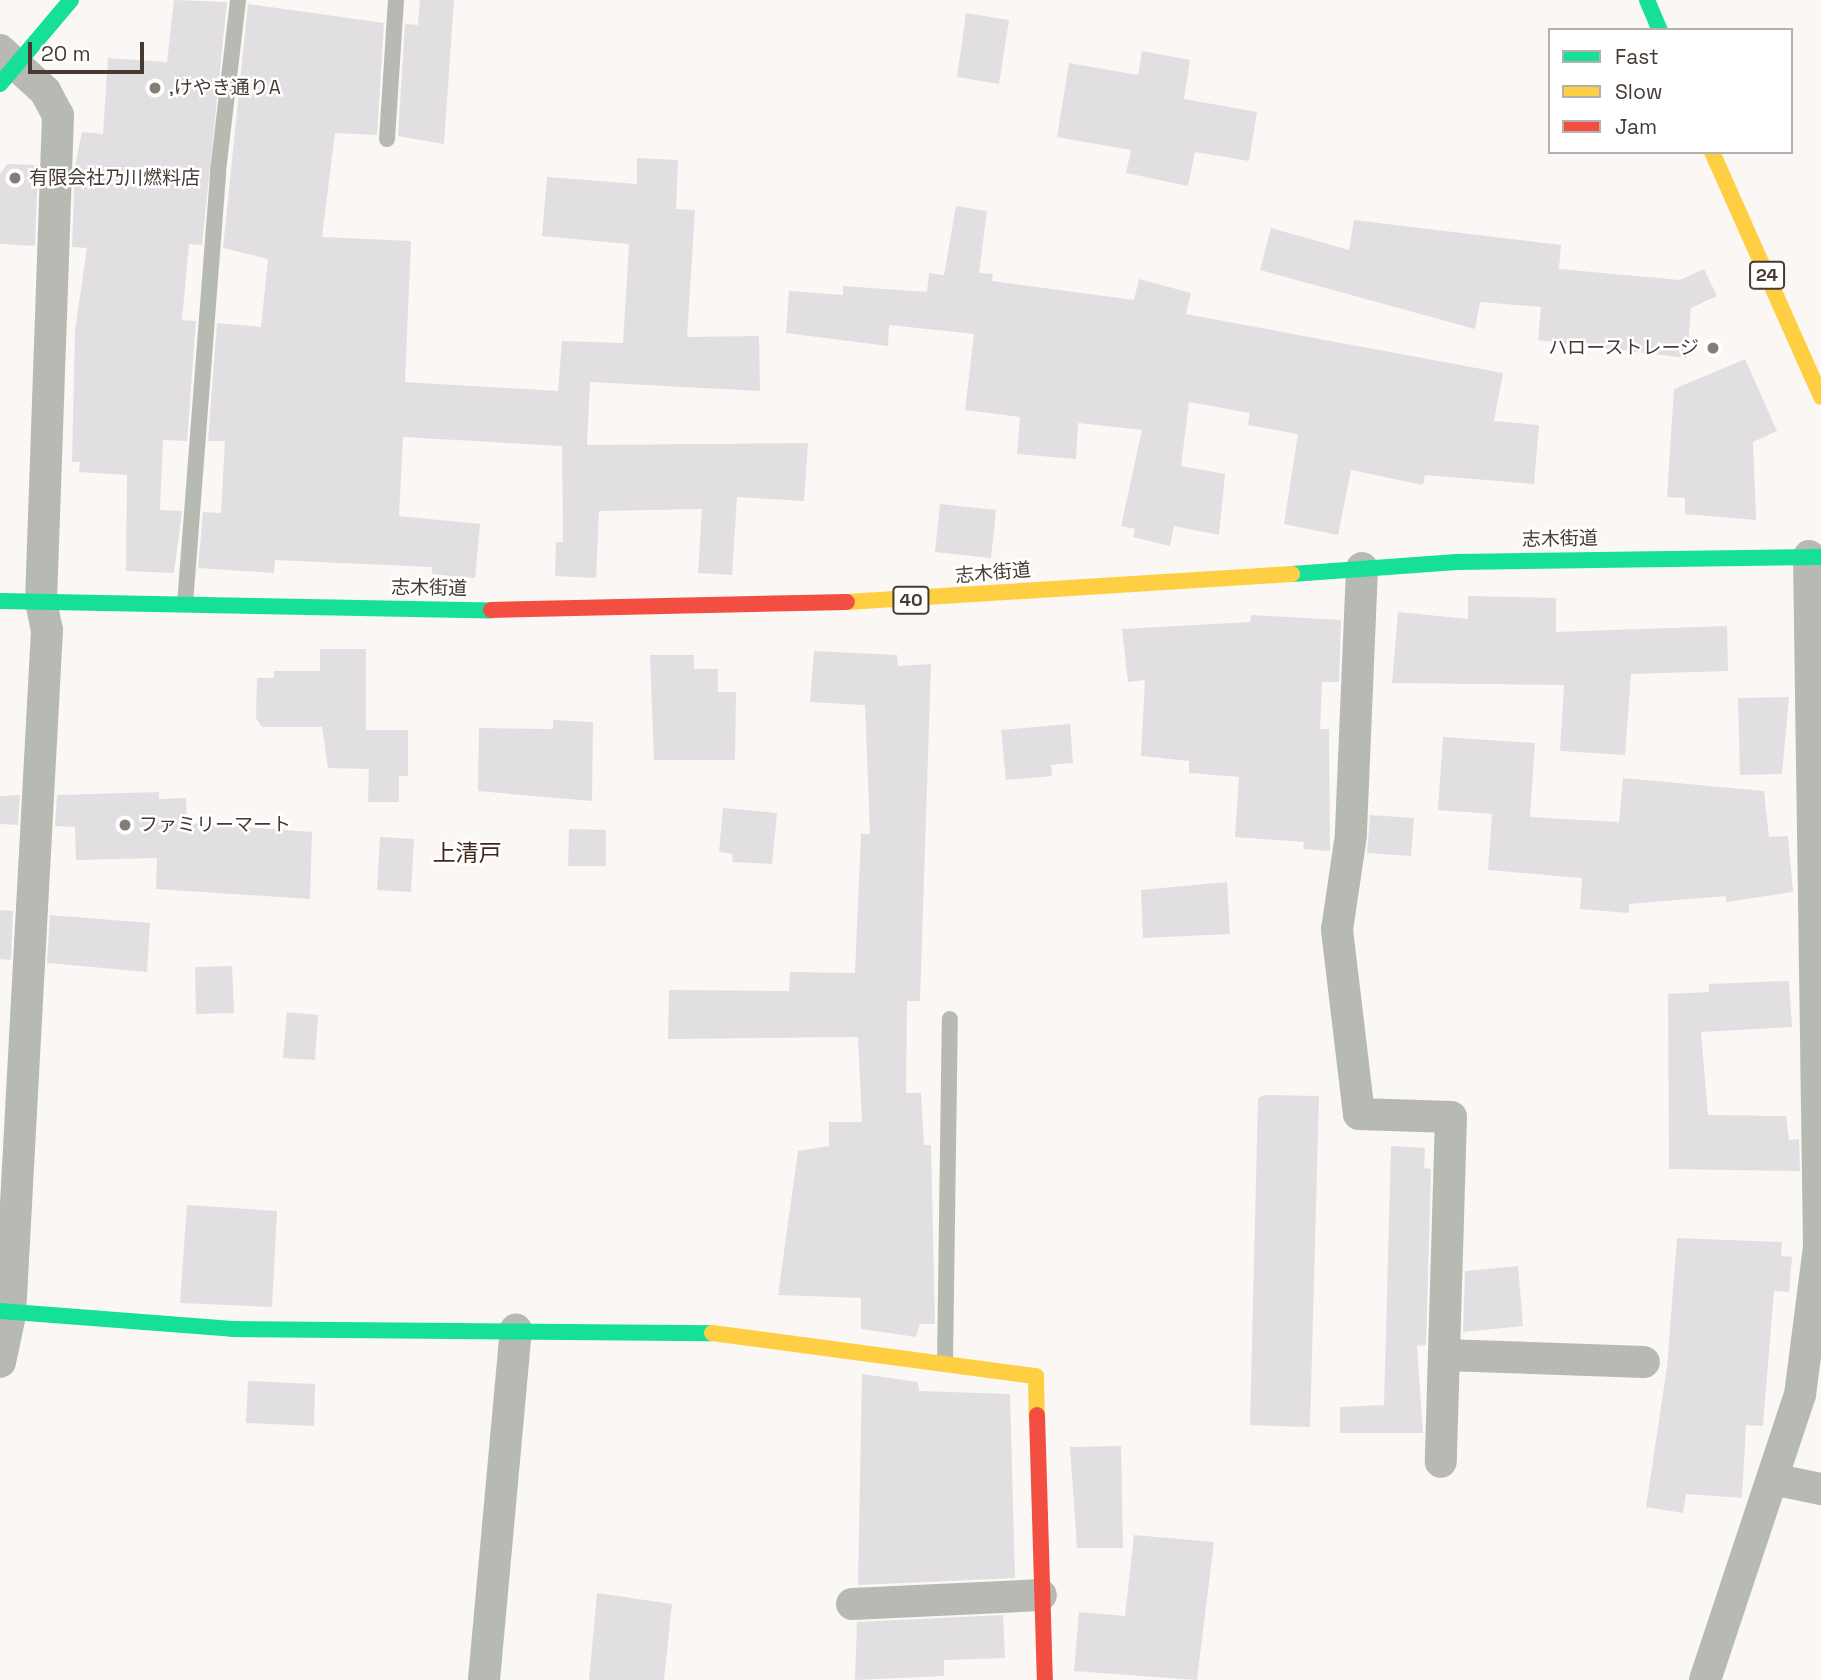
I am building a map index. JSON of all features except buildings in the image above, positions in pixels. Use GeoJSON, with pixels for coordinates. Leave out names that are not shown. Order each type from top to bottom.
{"type":"FeatureCollection","features":[{"type":"Feature","properties":{"kind":"main road"},"geometry":{"type":"LineString","coordinates":[[6,65],[71,0]]}},
{"type":"Feature","properties":{"kind":"main road"},"geometry":{"type":"LineString","coordinates":[[1647,0],[1659,28]]}},
{"type":"Feature","properties":{"kind":"main road","name":"24"},"geometry":{"type":"LineString","coordinates":[[1713,154],[1821,397]]}},
{"type":"Feature","properties":{"kind":"main road","name":"志木街道"},"geometry":{"type":"LineString","coordinates":[[0,601],[538,611],[773,605],[1363,568],[1815,557]]}},
{"type":"Feature","properties":{"kind":"main road"},"geometry":{"type":"LineString","coordinates":[[5,1313],[232,1329],[516,1329],[730,1333],[1036,1376],[1045,1680]]}},
{"type":"Feature","properties":{"kind":"street"},"geometry":{"type":"LineString","coordinates":[[0,1362],[47,630],[41,602],[58,115],[6,65]]}},
{"type":"Feature","properties":{"kind":"street"},"geometry":{"type":"LineString","coordinates":[[1705,1680],[1800,1395],[1819,1246],[1815,557]]}},
{"type":"Feature","properties":{"kind":"street"},"geometry":{"type":"LineString","coordinates":[[1363,568],[1351,835],[1337,930],[1359,1114],[1451,1118],[1441,1462]]}},
{"type":"Feature","properties":{"kind":"street"},"geometry":{"type":"LineString","coordinates":[[484,1680],[516,1329]]}},
{"type":"Feature","properties":{"kind":"street"},"geometry":{"type":"LineString","coordinates":[[1444,1355],[1644,1362]]}},
{"type":"Feature","properties":{"kind":"street"},"geometry":{"type":"LineString","coordinates":[[1773,1479],[1821,1489]]}},
{"type":"Feature","properties":{"kind":"street"},"geometry":{"type":"LineString","coordinates":[[852,1604],[1041,1595]]}},
{"type":"Feature","properties":{"kind":"lane"},"geometry":{"type":"LineString","coordinates":[[186,605],[218,170],[238,0]]}},
{"type":"Feature","properties":{"kind":"lane"},"geometry":{"type":"LineString","coordinates":[[387,139],[397,0]]}},
{"type":"Feature","properties":{"kind":"lane"},"geometry":{"type":"LineString","coordinates":[[945,1363],[950,1019]]}},
{"type":"Feature","properties":{"kind":"traffic: fast"},"geometry":{"type":"LineString","coordinates":[[0,84],[71,0]]}},
{"type":"Feature","properties":{"kind":"traffic: fast"},"geometry":{"type":"LineString","coordinates":[[1647,0],[1659,28]]}},
{"type":"Feature","properties":{"kind":"traffic: fast"},"geometry":{"type":"LineString","coordinates":[[1292,574],[1457,562],[1821,557]]}},
{"type":"Feature","properties":{"kind":"traffic: fast"},"geometry":{"type":"LineString","coordinates":[[0,601],[491,610]]}},
{"type":"Feature","properties":{"kind":"traffic: fast"},"geometry":{"type":"LineString","coordinates":[[0,1311],[232,1329],[712,1333]]}},
{"type":"Feature","properties":{"kind":"traffic: slow"},"geometry":{"type":"LineString","coordinates":[[1713,154],[1821,397]]}},
{"type":"Feature","properties":{"kind":"traffic: slow"},"geometry":{"type":"LineString","coordinates":[[847,602],[1292,574]]}},
{"type":"Feature","properties":{"kind":"traffic: slow"},"geometry":{"type":"LineString","coordinates":[[712,1333],[1036,1376],[1037,1415]]}},
{"type":"Feature","properties":{"kind":"traffic: jam"},"geometry":{"type":"LineString","coordinates":[[491,610],[847,602]]}},
{"type":"Feature","properties":{"kind":"traffic: jam"},"geometry":{"type":"LineString","coordinates":[[1037,1415],[1045,1680]]}},
{"type":"Feature","properties":{"kind":"place","name":",けやき通りA"},"geometry":{"type":"Point","coordinates":[155,88]}},
{"type":"Feature","properties":{"kind":"place","name":"有限会社乃川燃料店"},"geometry":{"type":"Point","coordinates":[15,178]}},
{"type":"Feature","properties":{"kind":"place","name":"ハローストレージ"},"geometry":{"type":"Point","coordinates":[1713,348]}},
{"type":"Feature","properties":{"kind":"place","name":"ファミリーマート"},"geometry":{"type":"Point","coordinates":[125,825]}},
{"type":"Feature","properties":{"kind":"district","name":"上清戸"},"geometry":{"type":"Point","coordinates":[467,853]}}]}
